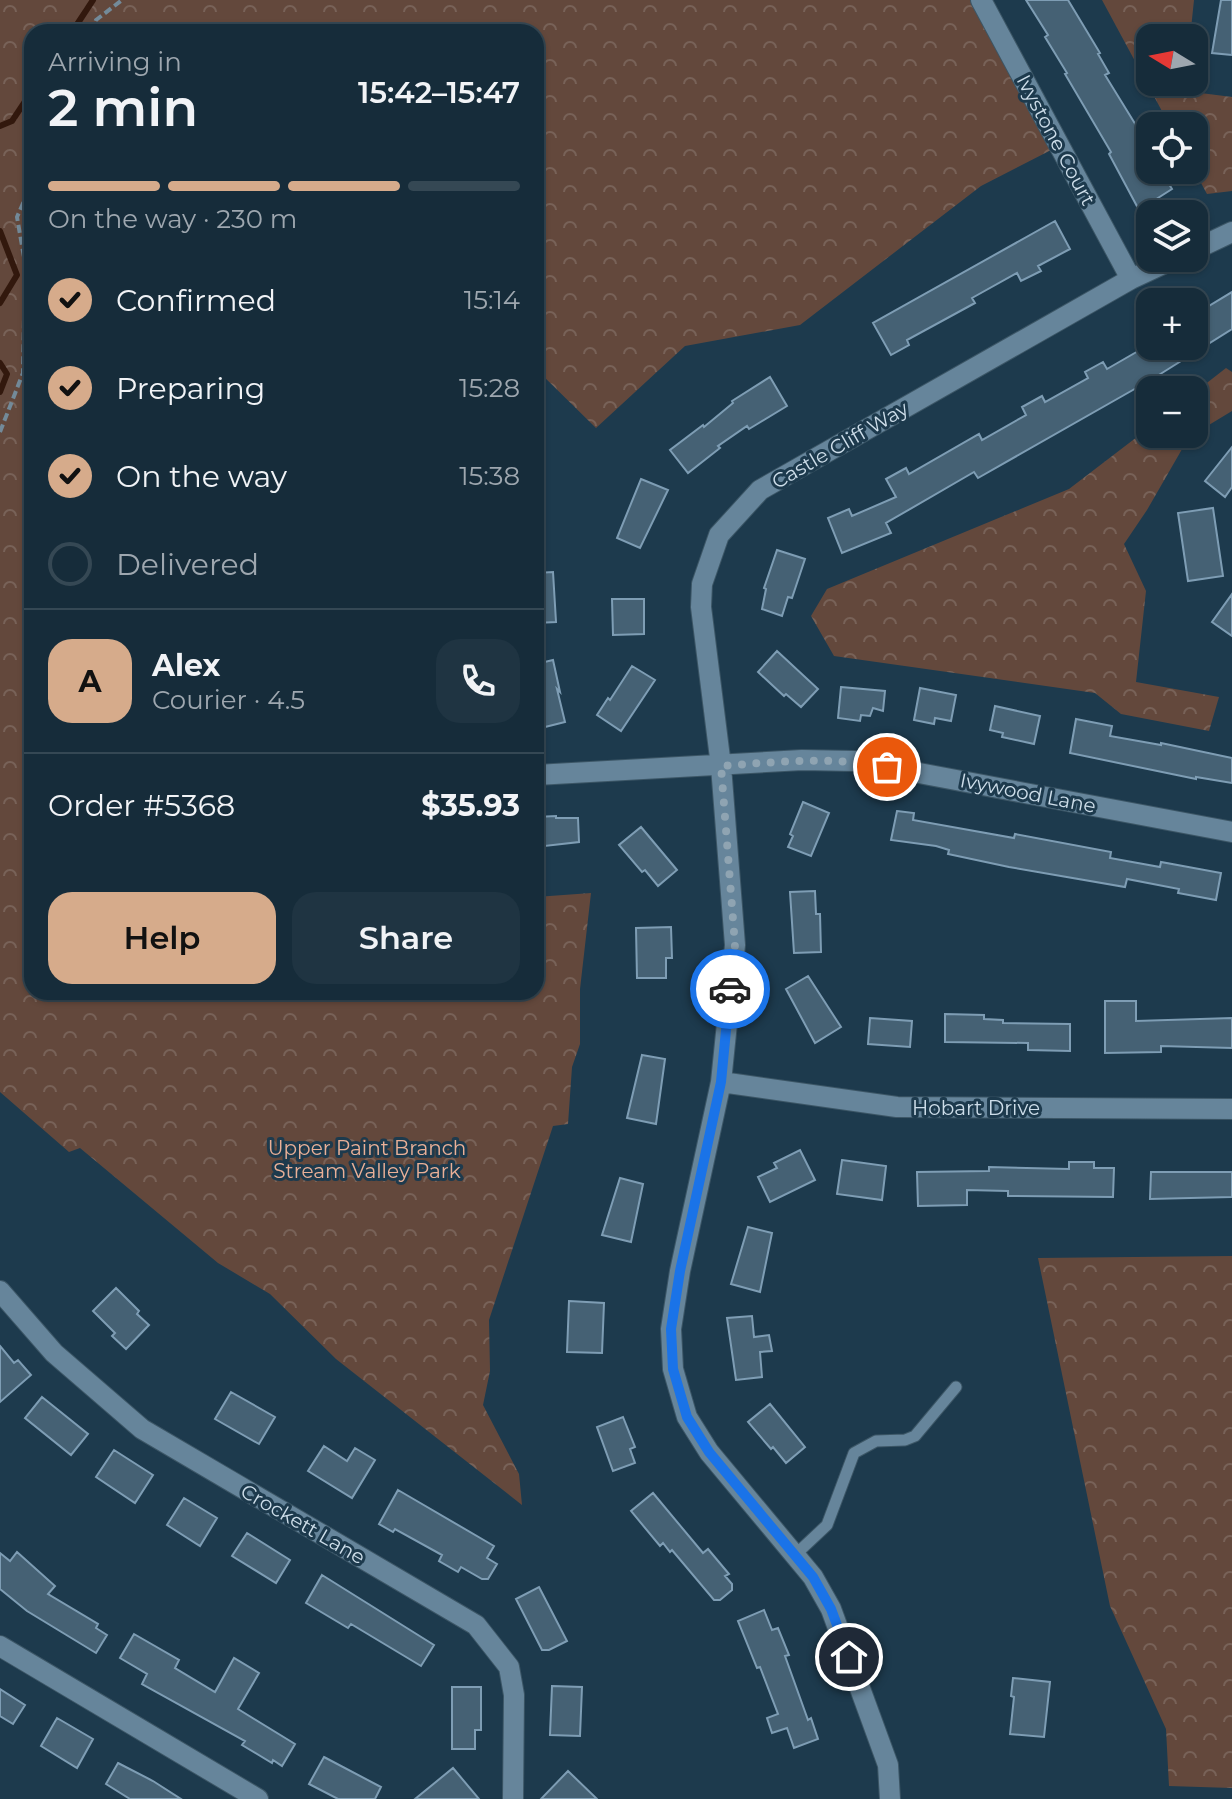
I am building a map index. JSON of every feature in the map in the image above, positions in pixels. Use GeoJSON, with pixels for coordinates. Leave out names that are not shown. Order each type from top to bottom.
{"type":"FeatureCollection","features":[{"type":"Feature","properties":{"kind":"street","name":"Ivystone Court"},"geometry":{"type":"LineString","coordinates":[[981,0],[1131,279]]}},
{"type":"Feature","properties":{"kind":"street"},"geometry":{"type":"LineString","coordinates":[[1208,243],[1232,232]]}},
{"type":"Feature","properties":{"kind":"street","name":"Castle Cliff Way"},"geometry":{"type":"LineString","coordinates":[[890,1799],[888,1765],[831,1609],[813,1577],[709,1452],[687,1417],[673,1369],[671,1329],[680,1271],[721,1082],[735,945],[721,766],[701,607],[702,584],[719,535],[760,490],[1146,272]]}},
{"type":"Feature","properties":{"kind":"street","name":"Ivywood Lane"},"geometry":{"type":"LineString","coordinates":[[544,775],[802,760],[855,761],[1232,832]]}},
{"type":"Feature","properties":{"kind":"street","name":"Hobart Drive"},"geometry":{"type":"LineString","coordinates":[[721,1082],[897,1107],[1232,1109]]}},
{"type":"Feature","properties":{"kind":"street","name":"Crockett Lane"},"geometry":{"type":"LineString","coordinates":[[0,1291],[54,1353],[142,1429],[476,1625],[509,1667],[514,1695],[513,1799]]}},
{"type":"Feature","properties":{"kind":"street"},"geometry":{"type":"LineString","coordinates":[[0,1646],[258,1799]]}},
{"type":"Feature","properties":{"kind":"lane"},"geometry":{"type":"LineString","coordinates":[[795,1555],[827,1525],[854,1453],[876,1441],[905,1440],[915,1436],[956,1387]]}},
{"type":"Feature","properties":{"kind":"path"},"geometry":{"type":"LineString","coordinates":[[94,24],[122,0]]}},
{"type":"Feature","properties":{"kind":"path"},"geometry":{"type":"LineString","coordinates":[[24,201],[17,217],[24,257]]}},
{"type":"Feature","properties":{"kind":"path"},"geometry":{"type":"LineString","coordinates":[[0,432],[23,373],[24,318]]}},
{"type":"Feature","properties":{"kind":"green space","name":"Upper Paint Branch Stream Valley Park"},"geometry":{"type":"Polygon","coordinates":[[[0,0],[981,0],[1059,146],[981,186],[800,325],[685,346],[596,428],[544,377],[544,24],[24,24],[24,1000],[544,1000],[544,896],[591,893],[580,989],[580,1044],[572,1067],[568,1124],[553,1126],[489,1320],[490,1371],[483,1405],[519,1474],[522,1505],[336,1359],[270,1294],[218,1263],[80,1148],[69,1152],[0,1092],[0,0]]]}},
{"type":"Feature","properties":{"kind":"green space"},"geometry":{"type":"Polygon","coordinates":[[[1102,0],[1194,0],[1191,24],[1136,24],[1136,63],[1102,0]]]}},
{"type":"Feature","properties":{"kind":"green space"},"geometry":{"type":"Polygon","coordinates":[[[1208,94],[1232,97],[1232,191],[1207,194],[1202,184],[1208,184],[1208,112],[1162,112],[1154,96],[1208,94]]]}},
{"type":"Feature","properties":{"kind":"green space"},"geometry":{"type":"Polygon","coordinates":[[[1226,368],[1232,372],[1232,411],[1208,426],[1208,382],[1226,368]]]}},
{"type":"Feature","properties":{"kind":"green space"},"geometry":{"type":"Polygon","coordinates":[[[1136,438],[1136,448],[1183,448],[1124,544],[1146,591],[1136,682],[1219,697],[1209,731],[1121,714],[1095,693],[834,656],[811,616],[827,589],[1069,489],[1136,438]]]}},
{"type":"Feature","properties":{"kind":"green space"},"geometry":{"type":"Polygon","coordinates":[[[1232,1256],[1232,1788],[1169,1786],[1166,1729],[1110,1606],[1038,1258],[1232,1256]]]}},
{"type":"Feature","properties":{"kind":"building"},"geometry":{"type":"Polygon","coordinates":[[[1026,0],[1068,0],[1100,53],[1109,73],[1105,75],[1136,125],[1136,184],[1169,184],[1172,189],[1155,200],[1136,200],[1136,204],[1109,154],[1111,152],[1045,37],[1048,35],[1026,0]]]}},
{"type":"Feature","properties":{"kind":"building"},"geometry":{"type":"Polygon","coordinates":[[[1221,0],[1232,0],[1232,55],[1212,53],[1221,0]]]}},
{"type":"Feature","properties":{"kind":"building"},"geometry":{"type":"Polygon","coordinates":[[[1055,221],[1070,249],[1038,266],[1041,271],[1021,281],[1017,273],[972,298],[975,303],[907,340],[909,345],[891,355],[873,323],[1055,221]]]}},
{"type":"Feature","properties":{"kind":"building"},"geometry":{"type":"Polygon","coordinates":[[[1232,292],[1232,329],[1208,344],[1208,307],[1232,292]]]}},
{"type":"Feature","properties":{"kind":"building"},"geometry":{"type":"Polygon","coordinates":[[[1136,352],[1136,360],[1183,360],[1157,376],[1136,376],[1136,388],[978,478],[974,472],[886,523],[891,533],[842,553],[828,518],[849,509],[852,516],[896,497],[886,479],[906,468],[909,474],[979,434],[982,440],[1026,415],[1022,407],[1042,396],[1045,402],[1088,378],[1085,372],[1103,362],[1107,369],[1136,352]]]}},
{"type":"Feature","properties":{"kind":"building"},"geometry":{"type":"Polygon","coordinates":[[[770,377],[787,406],[749,429],[747,426],[718,446],[720,448],[688,473],[670,450],[704,427],[732,401],[770,377]]]}},
{"type":"Feature","properties":{"kind":"building"},"geometry":{"type":"Polygon","coordinates":[[[1232,447],[1232,487],[1225,497],[1205,481],[1232,447]]]}},
{"type":"Feature","properties":{"kind":"building"},"geometry":{"type":"Polygon","coordinates":[[[641,479],[668,490],[640,548],[617,538],[641,479]]]}},
{"type":"Feature","properties":{"kind":"building"},"geometry":{"type":"Polygon","coordinates":[[[1213,508],[1223,576],[1188,581],[1178,513],[1213,508]]]}},
{"type":"Feature","properties":{"kind":"building"},"geometry":{"type":"Polygon","coordinates":[[[777,550],[805,559],[792,598],[788,597],[782,616],[762,609],[764,588],[777,550]]]}},
{"type":"Feature","properties":{"kind":"building"},"geometry":{"type":"Polygon","coordinates":[[[553,572],[556,622],[544,623],[544,573],[553,572]]]}},
{"type":"Feature","properties":{"kind":"building"},"geometry":{"type":"Polygon","coordinates":[[[1232,594],[1232,636],[1212,622],[1232,594]]]}},
{"type":"Feature","properties":{"kind":"building"},"geometry":{"type":"Polygon","coordinates":[[[612,599],[644,599],[644,634],[613,635],[612,599]]]}},
{"type":"Feature","properties":{"kind":"building"},"geometry":{"type":"Polygon","coordinates":[[[777,651],[818,689],[801,707],[758,672],[777,651]]]}},
{"type":"Feature","properties":{"kind":"building"},"geometry":{"type":"Polygon","coordinates":[[[553,660],[565,722],[544,727],[544,662],[553,660]]]}},
{"type":"Feature","properties":{"kind":"building"},"geometry":{"type":"Polygon","coordinates":[[[632,666],[655,680],[621,731],[597,715],[632,666]]]}},
{"type":"Feature","properties":{"kind":"building"},"geometry":{"type":"Polygon","coordinates":[[[841,687],[885,691],[883,711],[873,708],[870,716],[861,715],[860,721],[838,718],[841,687]]]}},
{"type":"Feature","properties":{"kind":"building"},"geometry":{"type":"Polygon","coordinates":[[[920,688],[956,695],[951,721],[935,718],[934,724],[914,720],[920,688]]]}},
{"type":"Feature","properties":{"kind":"building"},"geometry":{"type":"Polygon","coordinates":[[[995,706],[1040,716],[1034,744],[1002,737],[1003,733],[990,730],[995,706]]]}},
{"type":"Feature","properties":{"kind":"building"},"geometry":{"type":"Polygon","coordinates":[[[1076,719],[1112,726],[1110,736],[1232,758],[1232,783],[1196,779],[1070,753],[1076,719]]]}},
{"type":"Feature","properties":{"kind":"building"},"geometry":{"type":"Polygon","coordinates":[[[803,802],[829,813],[811,856],[788,847],[803,802]]]}},
{"type":"Feature","properties":{"kind":"building"},"geometry":{"type":"Polygon","coordinates":[[[897,811],[914,813],[913,820],[1014,838],[1015,834],[1111,852],[1110,858],[1160,867],[1161,862],[1221,873],[1216,900],[1127,879],[1125,887],[1009,867],[948,854],[949,850],[936,846],[891,840],[897,811]]]}},
{"type":"Feature","properties":{"kind":"building"},"geometry":{"type":"Polygon","coordinates":[[[544,817],[578,818],[579,842],[544,846],[544,817]]]}},
{"type":"Feature","properties":{"kind":"building"},"geometry":{"type":"Polygon","coordinates":[[[641,827],[677,870],[658,886],[619,845],[641,827]]]}},
{"type":"Feature","properties":{"kind":"building"},"geometry":{"type":"Polygon","coordinates":[[[815,891],[816,914],[820,914],[821,952],[794,953],[790,892],[815,891]]]}},
{"type":"Feature","properties":{"kind":"building"},"geometry":{"type":"Polygon","coordinates":[[[671,927],[672,958],[666,958],[666,978],[637,978],[636,928],[671,927]]]}},
{"type":"Feature","properties":{"kind":"building"},"geometry":{"type":"Polygon","coordinates":[[[808,976],[841,1027],[815,1043],[786,989],[808,976]]]}},
{"type":"Feature","properties":{"kind":"building"},"geometry":{"type":"Polygon","coordinates":[[[1105,1001],[1136,1001],[1136,1021],[1232,1018],[1232,1048],[1161,1046],[1161,1052],[1105,1053],[1105,1001]]]}},
{"type":"Feature","properties":{"kind":"building"},"geometry":{"type":"Polygon","coordinates":[[[945,1014],[984,1015],[984,1019],[1003,1020],[1003,1023],[1070,1024],[1070,1051],[1028,1050],[1028,1043],[945,1042],[945,1014]]]}},
{"type":"Feature","properties":{"kind":"building"},"geometry":{"type":"Polygon","coordinates":[[[870,1018],[912,1021],[910,1047],[868,1044],[870,1018]]]}},
{"type":"Feature","properties":{"kind":"building"},"geometry":{"type":"Polygon","coordinates":[[[642,1055],[665,1059],[656,1124],[627,1118],[642,1055]]]}},
{"type":"Feature","properties":{"kind":"building"},"geometry":{"type":"Polygon","coordinates":[[[800,1150],[815,1180],[770,1202],[758,1177],[777,1168],[774,1163],[800,1150]]]}},
{"type":"Feature","properties":{"kind":"building"},"geometry":{"type":"Polygon","coordinates":[[[842,1160],[886,1166],[882,1200],[837,1194],[842,1160]]]}},
{"type":"Feature","properties":{"kind":"building"},"geometry":{"type":"Polygon","coordinates":[[[1069,1162],[1094,1162],[1094,1168],[1114,1168],[1113,1197],[1008,1196],[1008,1191],[967,1190],[967,1205],[918,1206],[917,1172],[989,1171],[989,1167],[1069,1169],[1069,1162]]]}},
{"type":"Feature","properties":{"kind":"building"},"geometry":{"type":"Polygon","coordinates":[[[1151,1172],[1232,1172],[1232,1197],[1150,1199],[1151,1172]]]}},
{"type":"Feature","properties":{"kind":"building"},"geometry":{"type":"Polygon","coordinates":[[[620,1178],[643,1184],[631,1242],[602,1235],[620,1178]]]}},
{"type":"Feature","properties":{"kind":"building"},"geometry":{"type":"Polygon","coordinates":[[[748,1227],[772,1233],[760,1292],[731,1284],[748,1227]]]}},
{"type":"Feature","properties":{"kind":"building"},"geometry":{"type":"Polygon","coordinates":[[[116,1288],[149,1325],[126,1349],[93,1311],[116,1288]]]}},
{"type":"Feature","properties":{"kind":"building"},"geometry":{"type":"Polygon","coordinates":[[[569,1301],[604,1303],[602,1353],[567,1352],[569,1301]]]}},
{"type":"Feature","properties":{"kind":"building"},"geometry":{"type":"Polygon","coordinates":[[[752,1316],[754,1337],[769,1335],[772,1351],[760,1352],[762,1377],[736,1380],[727,1318],[752,1316]]]}},
{"type":"Feature","properties":{"kind":"building"},"geometry":{"type":"Polygon","coordinates":[[[0,1346],[14,1363],[18,1360],[31,1375],[0,1402],[0,1346]]]}},
{"type":"Feature","properties":{"kind":"building"},"geometry":{"type":"Polygon","coordinates":[[[231,1392],[275,1417],[259,1444],[215,1419],[231,1392]]]}},
{"type":"Feature","properties":{"kind":"building"},"geometry":{"type":"Polygon","coordinates":[[[42,1397],[88,1434],[71,1455],[25,1418],[42,1397]]]}},
{"type":"Feature","properties":{"kind":"building"},"geometry":{"type":"Polygon","coordinates":[[[770,1404],[805,1447],[786,1463],[748,1422],[770,1404]]]}},
{"type":"Feature","properties":{"kind":"building"},"geometry":{"type":"Polygon","coordinates":[[[623,1417],[635,1447],[630,1449],[635,1463],[613,1471],[597,1427],[623,1417]]]}},
{"type":"Feature","properties":{"kind":"building"},"geometry":{"type":"Polygon","coordinates":[[[324,1446],[347,1461],[355,1448],[375,1460],[352,1498],[308,1471],[324,1446]]]}},
{"type":"Feature","properties":{"kind":"building"},"geometry":{"type":"Polygon","coordinates":[[[114,1450],[153,1475],[135,1503],[96,1477],[114,1450]]]}},
{"type":"Feature","properties":{"kind":"building"},"geometry":{"type":"Polygon","coordinates":[[[398,1490],[494,1546],[487,1558],[497,1564],[488,1579],[482,1579],[461,1567],[458,1572],[439,1561],[442,1555],[395,1529],[393,1532],[379,1524],[398,1490]]]}},
{"type":"Feature","properties":{"kind":"building"},"geometry":{"type":"Polygon","coordinates":[[[653,1493],[703,1553],[708,1549],[729,1574],[725,1576],[732,1584],[732,1590],[720,1600],[714,1600],[672,1550],[670,1552],[663,1543],[660,1546],[631,1511],[653,1493]]]}},
{"type":"Feature","properties":{"kind":"building"},"geometry":{"type":"Polygon","coordinates":[[[184,1498],[217,1518],[200,1546],[167,1525],[184,1498]]]}},
{"type":"Feature","properties":{"kind":"building"},"geometry":{"type":"Polygon","coordinates":[[[247,1533],[290,1560],[276,1583],[232,1556],[247,1533]]]}},
{"type":"Feature","properties":{"kind":"building"},"geometry":{"type":"Polygon","coordinates":[[[17,1552],[55,1586],[48,1594],[98,1624],[96,1628],[107,1635],[96,1653],[27,1611],[0,1589],[0,1553],[10,1561],[17,1552]]]}},
{"type":"Feature","properties":{"kind":"building"},"geometry":{"type":"Polygon","coordinates":[[[322,1575],[434,1645],[421,1666],[351,1624],[348,1628],[306,1603],[322,1575]]]}},
{"type":"Feature","properties":{"kind":"building"},"geometry":{"type":"Polygon","coordinates":[[[539,1587],[567,1641],[549,1650],[542,1650],[516,1599],[539,1587]]]}},
{"type":"Feature","properties":{"kind":"building"},"geometry":{"type":"Polygon","coordinates":[[[764,1610],[772,1630],[778,1628],[808,1720],[811,1718],[818,1739],[794,1748],[787,1728],[772,1733],[767,1718],[778,1714],[738,1621],[764,1610]]]}},
{"type":"Feature","properties":{"kind":"building"},"geometry":{"type":"Polygon","coordinates":[[[134,1634],[179,1660],[175,1668],[215,1692],[234,1658],[259,1673],[238,1709],[295,1744],[282,1766],[242,1745],[245,1741],[142,1684],[147,1674],[120,1658],[134,1634]]]}},
{"type":"Feature","properties":{"kind":"building"},"geometry":{"type":"Polygon","coordinates":[[[1013,1678],[1050,1682],[1044,1737],[1010,1734],[1013,1678]]]}},
{"type":"Feature","properties":{"kind":"building"},"geometry":{"type":"Polygon","coordinates":[[[552,1686],[582,1687],[580,1736],[550,1735],[552,1686]]]}},
{"type":"Feature","properties":{"kind":"building"},"geometry":{"type":"Polygon","coordinates":[[[452,1687],[481,1687],[481,1730],[475,1730],[475,1749],[452,1749],[452,1687]]]}},
{"type":"Feature","properties":{"kind":"building"},"geometry":{"type":"Polygon","coordinates":[[[0,1689],[25,1705],[13,1724],[0,1716],[0,1689]]]}},
{"type":"Feature","properties":{"kind":"building"},"geometry":{"type":"Polygon","coordinates":[[[57,1718],[93,1739],[77,1768],[41,1746],[57,1718]]]}},
{"type":"Feature","properties":{"kind":"building"},"geometry":{"type":"Polygon","coordinates":[[[324,1757],[381,1787],[375,1799],[338,1799],[309,1784],[324,1757]]]}},
{"type":"Feature","properties":{"kind":"building"},"geometry":{"type":"Polygon","coordinates":[[[118,1763],[181,1799],[130,1799],[106,1784],[118,1763]]]}},
{"type":"Feature","properties":{"kind":"building"},"geometry":{"type":"Polygon","coordinates":[[[453,1768],[479,1799],[415,1799],[453,1768]]]}},
{"type":"Feature","properties":{"kind":"building"},"geometry":{"type":"Polygon","coordinates":[[[568,1771],[597,1799],[541,1799],[568,1771]]]}},
{"type":"Feature","properties":{"kind":"waterway"},"geometry":{"type":"LineString","coordinates":[[77,24],[93,0]]}},
{"type":"Feature","properties":{"kind":"waterway"},"geometry":{"type":"LineString","coordinates":[[0,126],[12,121],[24,103]]}},
{"type":"Feature","properties":{"kind":"waterway"},"geometry":{"type":"LineString","coordinates":[[0,231],[17,275],[0,303]]}},
{"type":"Feature","properties":{"kind":"waterway"},"geometry":{"type":"LineString","coordinates":[[0,363],[7,374],[0,392]]}},
{"type":"Feature","properties":{"kind":"way so far"},"geometry":{"type":"LineString","coordinates":[[730,989],[735,945],[721,766],[802,760],[855,761],[887,767]]}},
{"type":"Feature","properties":{"kind":"route"},"geometry":{"type":"LineString","coordinates":[[730,989],[721,1082],[680,1271],[671,1329],[673,1369],[687,1417],[709,1452],[813,1577],[831,1609],[849,1657]]}}]}
